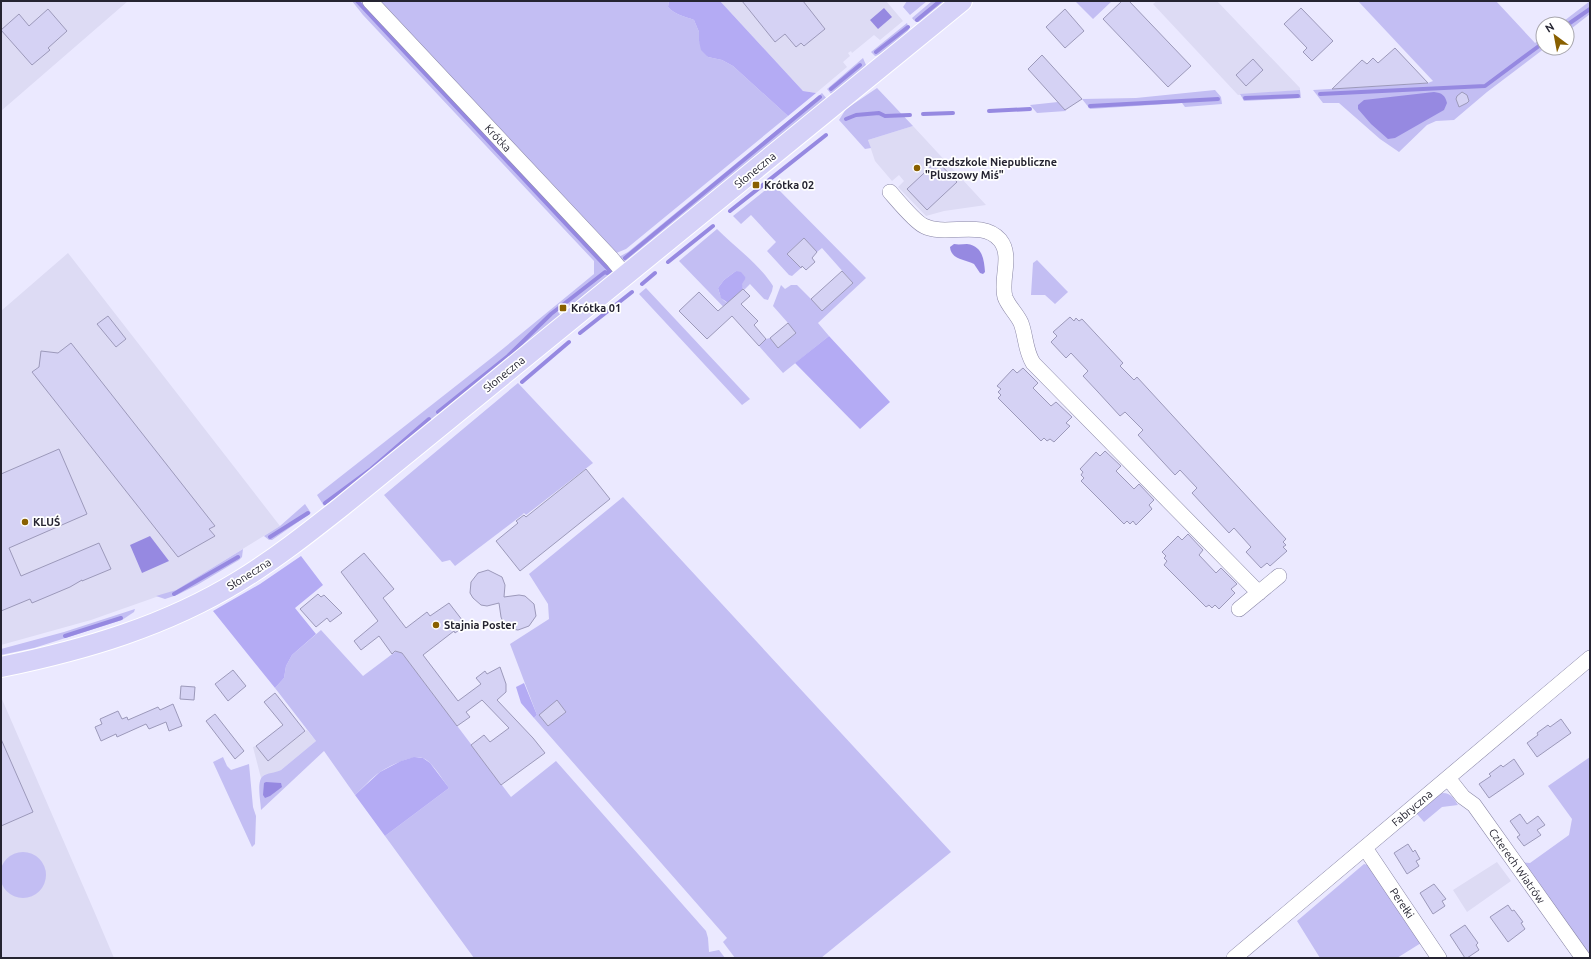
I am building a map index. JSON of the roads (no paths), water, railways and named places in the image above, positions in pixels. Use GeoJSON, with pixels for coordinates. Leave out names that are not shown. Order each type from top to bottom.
{"type":"FeatureCollection","features":[{"type":"Feature","properties":{"kind":"main road","name":"Słoneczna"},"geometry":{"type":"LineString","coordinates":[[1,667],[66,653],[123,636],[182,611],[237,582],[281,554],[309,533],[626,276],[962,1]]}},
{"type":"Feature","properties":{"kind":"street","name":"Krótka"},"geometry":{"type":"LineString","coordinates":[[370,1],[612,259],[626,276]]}},
{"type":"Feature","properties":{"kind":"street"},"geometry":{"type":"LineString","coordinates":[[890,192],[923,226],[933,229],[978,230],[991,233],[998,238],[1006,253],[1005,296],[1020,322],[1027,351],[1033,363],[1259,593]]}},
{"type":"Feature","properties":{"kind":"street"},"geometry":{"type":"LineString","coordinates":[[1240,609],[1279,576]]}},
{"type":"Feature","properties":{"kind":"street","name":"Fabryczna"},"geometry":{"type":"LineString","coordinates":[[1234,958],[1590,658]]}},
{"type":"Feature","properties":{"kind":"street","name":"Czterech Wiatrów"},"geometry":{"type":"LineString","coordinates":[[1448,778],[1463,798],[1474,805],[1583,958]]}},
{"type":"Feature","properties":{"kind":"street","name":"Perełki"},"geometry":{"type":"LineString","coordinates":[[1365,848],[1439,958]]}},
{"type":"Feature","properties":{"kind":"waterway"},"geometry":{"type":"LineString","coordinates":[[357,1],[610,271],[607,273],[605,272],[551,314],[508,356],[438,412]]}},
{"type":"Feature","properties":{"kind":"waterway"},"geometry":{"type":"LineString","coordinates":[[917,20],[940,1]]}},
{"type":"Feature","properties":{"kind":"waterway"},"geometry":{"type":"LineString","coordinates":[[1575,19],[1590,9]]}},
{"type":"Feature","properties":{"kind":"waterway"},"geometry":{"type":"LineString","coordinates":[[876,52],[908,27]]}},
{"type":"Feature","properties":{"kind":"waterway"},"geometry":{"type":"LineString","coordinates":[[1320,94],[1485,86],[1535,49]]}},
{"type":"Feature","properties":{"kind":"waterway"},"geometry":{"type":"LineString","coordinates":[[831,89],[860,65]]}},
{"type":"Feature","properties":{"kind":"waterway"},"geometry":{"type":"LineString","coordinates":[[1245,98],[1298,96]]}},
{"type":"Feature","properties":{"kind":"waterway"},"geometry":{"type":"LineString","coordinates":[[625,258],[820,97]]}},
{"type":"Feature","properties":{"kind":"waterway"},"geometry":{"type":"LineString","coordinates":[[1090,106],[1218,99]]}},
{"type":"Feature","properties":{"kind":"waterway"},"geometry":{"type":"LineString","coordinates":[[989,111],[1030,109]]}},
{"type":"Feature","properties":{"kind":"waterway"},"geometry":{"type":"LineString","coordinates":[[846,119],[856,115],[879,113],[885,116],[910,115]]}},
{"type":"Feature","properties":{"kind":"waterway"},"geometry":{"type":"LineString","coordinates":[[923,114],[953,113]]}},
{"type":"Feature","properties":{"kind":"waterway"},"geometry":{"type":"LineString","coordinates":[[730,211],[826,135]]}},
{"type":"Feature","properties":{"kind":"waterway"},"geometry":{"type":"LineString","coordinates":[[668,262],[713,226]]}},
{"type":"Feature","properties":{"kind":"waterway"},"geometry":{"type":"LineString","coordinates":[[642,284],[655,273]]}},
{"type":"Feature","properties":{"kind":"waterway"},"geometry":{"type":"LineString","coordinates":[[580,333],[632,292]]}},
{"type":"Feature","properties":{"kind":"waterway"},"geometry":{"type":"LineString","coordinates":[[522,382],[569,342]]}},
{"type":"Feature","properties":{"kind":"waterway"},"geometry":{"type":"LineString","coordinates":[[325,503],[371,469],[429,419]]}},
{"type":"Feature","properties":{"kind":"waterway"},"geometry":{"type":"LineString","coordinates":[[270,537],[308,513]]}},
{"type":"Feature","properties":{"kind":"waterway"},"geometry":{"type":"LineString","coordinates":[[174,594],[238,557]]}},
{"type":"Feature","properties":{"kind":"waterway"},"geometry":{"type":"LineString","coordinates":[[65,636],[121,618]]}},
{"type":"Feature","properties":{"kind":"place","name":"Przedszkole Niepubliczne \"Pluszowy Miś\""},"geometry":{"type":"Point","coordinates":[917,168]}},
{"type":"Feature","properties":{"kind":"place","name":"Krótka 02"},"geometry":{"type":"Point","coordinates":[756,185]}},
{"type":"Feature","properties":{"kind":"place","name":"Krótka 01"},"geometry":{"type":"Point","coordinates":[563,308]}},
{"type":"Feature","properties":{"kind":"place","name":"KLUŚ"},"geometry":{"type":"Point","coordinates":[25,522]}},
{"type":"Feature","properties":{"kind":"place","name":"Stajnia Poster"},"geometry":{"type":"Point","coordinates":[436,625]}}]}
